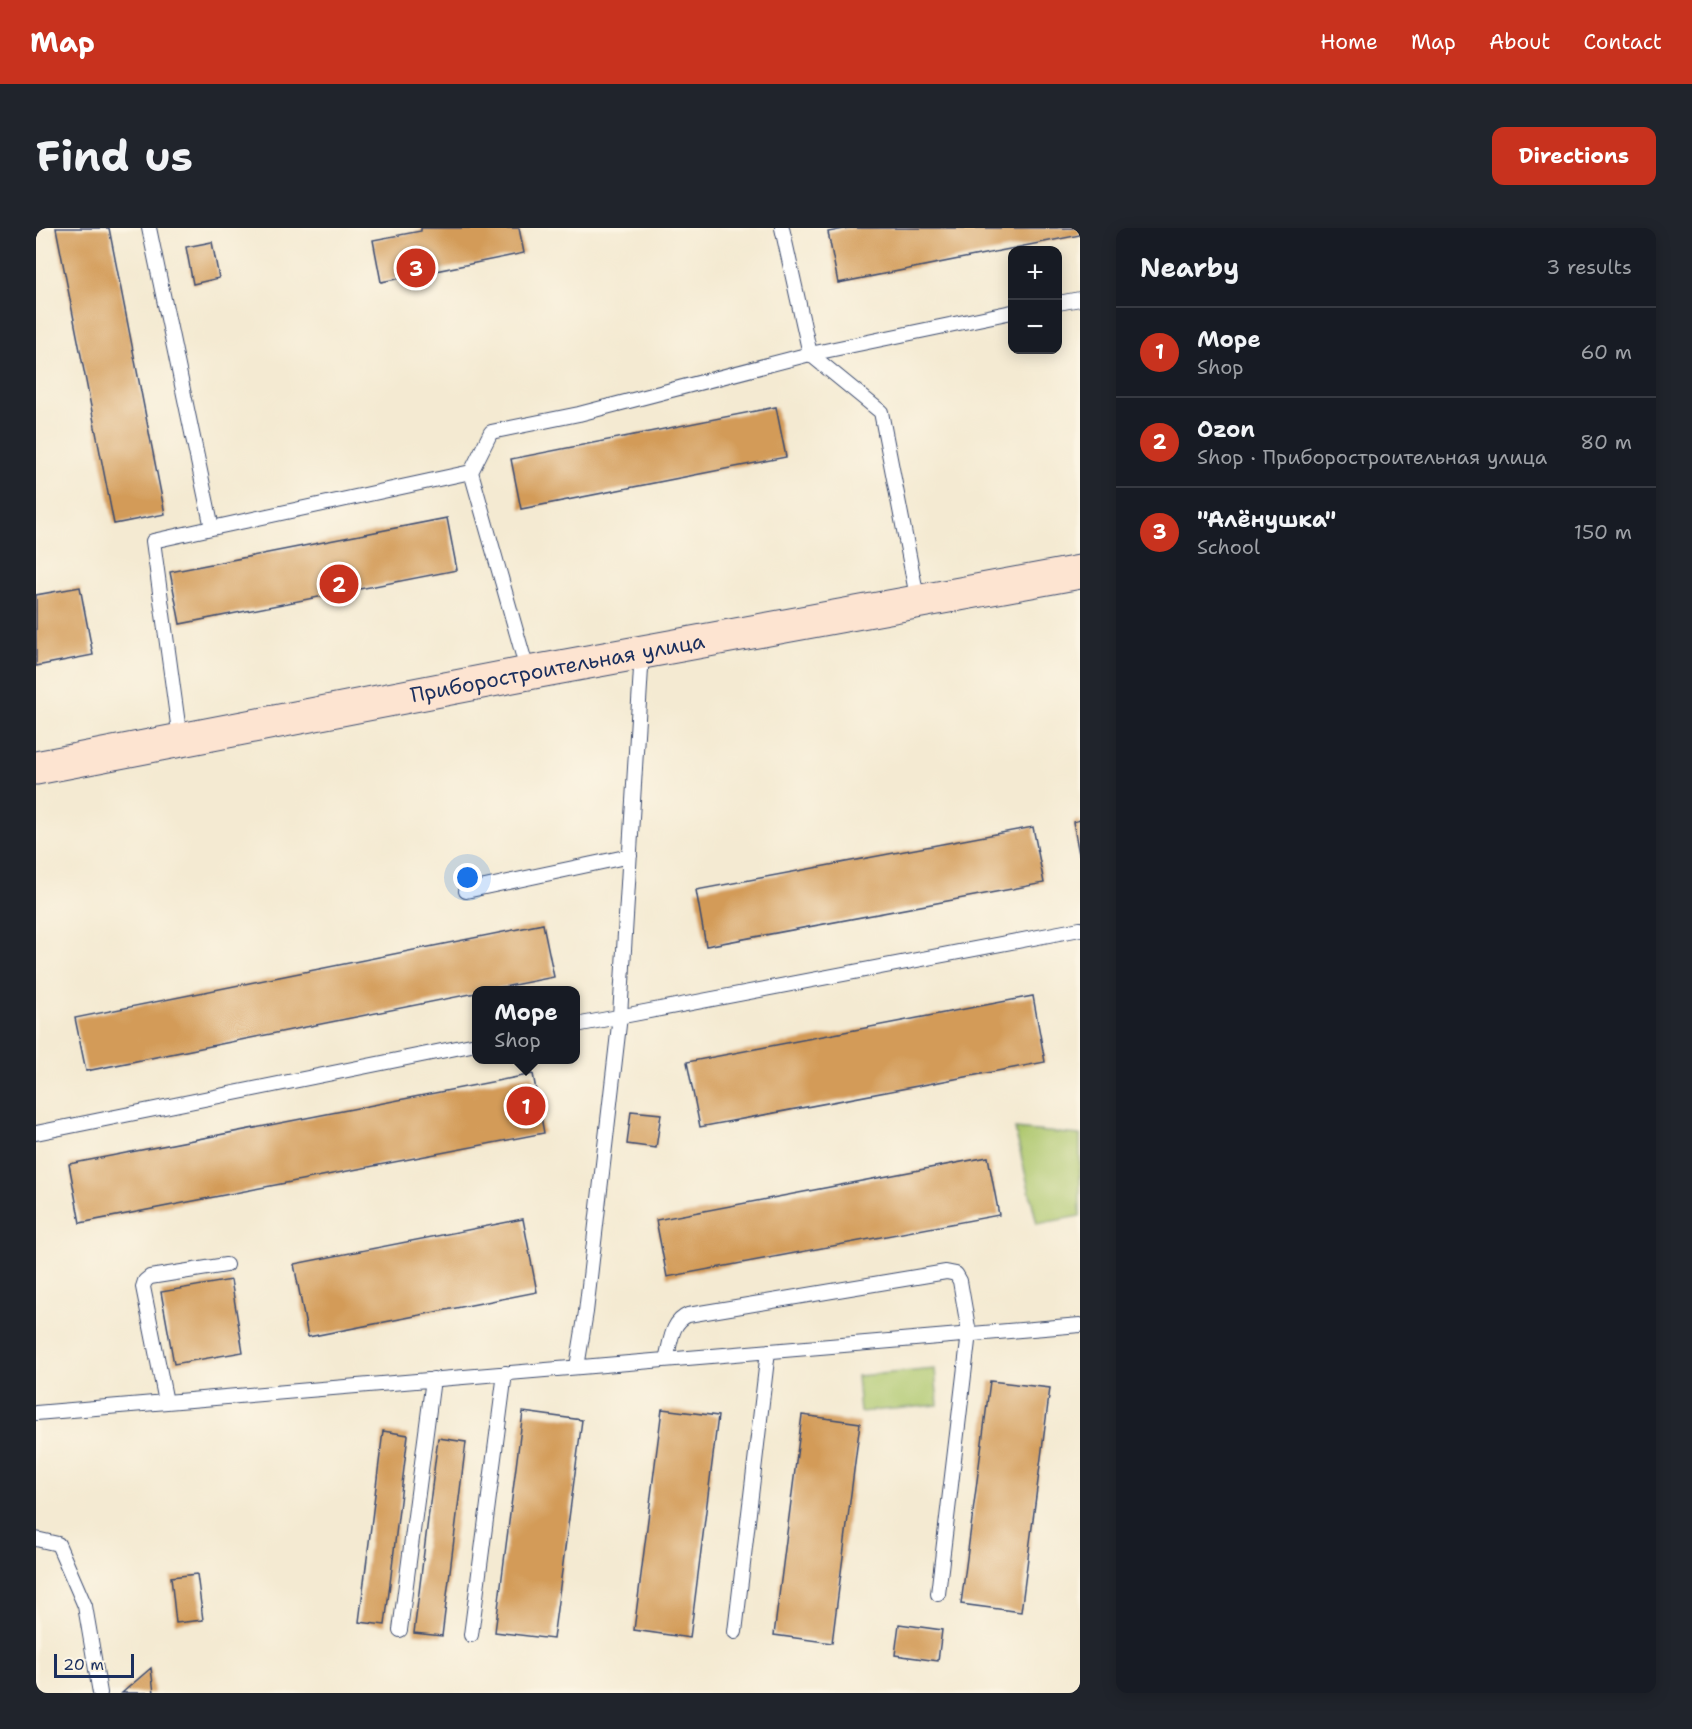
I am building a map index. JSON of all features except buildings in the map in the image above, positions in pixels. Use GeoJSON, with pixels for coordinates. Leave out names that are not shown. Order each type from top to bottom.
{"type":"FeatureCollection","features":[{"type":"Feature","properties":{"kind":"main road","name":"Приборостроительная улица"},"geometry":{"type":"LineString","coordinates":[[36,768],[528,673],[1080,572]]}},
{"type":"Feature","properties":{"kind":"lane"},"geometry":{"type":"LineString","coordinates":[[149,228],[212,528]]}},
{"type":"Feature","properties":{"kind":"lane"},"geometry":{"type":"LineString","coordinates":[[782,228],[810,354],[881,412],[918,602]]}},
{"type":"Feature","properties":{"kind":"lane"},"geometry":{"type":"LineString","coordinates":[[1062,302],[1080,299]]}},
{"type":"Feature","properties":{"kind":"lane"},"geometry":{"type":"LineString","coordinates":[[528,673],[471,472],[491,432],[579,414],[810,354],[1008,313]]}},
{"type":"Feature","properties":{"kind":"lane"},"geometry":{"type":"LineString","coordinates":[[180,739],[153,541],[471,472]]}},
{"type":"Feature","properties":{"kind":"lane"},"geometry":{"type":"LineString","coordinates":[[577,1367],[586,1312],[620,1016],[642,652]]}},
{"type":"Feature","properties":{"kind":"lane"},"geometry":{"type":"LineString","coordinates":[[466,891],[630,856]]}},
{"type":"Feature","properties":{"kind":"lane"},"geometry":{"type":"LineString","coordinates":[[580,1023],[1080,929]]}},
{"type":"Feature","properties":{"kind":"lane"},"geometry":{"type":"LineString","coordinates":[[36,1133],[472,1045]]}},
{"type":"Feature","properties":{"kind":"lane"},"geometry":{"type":"LineString","coordinates":[[166,1402],[143,1287],[145,1281],[150,1277],[225,1264]]}},
{"type":"Feature","properties":{"kind":"lane"},"geometry":{"type":"LineString","coordinates":[[666,1359],[675,1326],[679,1318],[688,1315],[946,1272],[956,1274],[960,1281],[969,1334],[938,1594]]}},
{"type":"Feature","properties":{"kind":"lane"},"geometry":{"type":"LineString","coordinates":[[36,1413],[1080,1325]]}},
{"type":"Feature","properties":{"kind":"lane"},"geometry":{"type":"LineString","coordinates":[[735,1632],[768,1351]]}},
{"type":"Feature","properties":{"kind":"lane"},"geometry":{"type":"LineString","coordinates":[[471,1635],[505,1373]]}},
{"type":"Feature","properties":{"kind":"lane"},"geometry":{"type":"LineString","coordinates":[[400,1629],[433,1379]]}},
{"type":"Feature","properties":{"kind":"lane"},"geometry":{"type":"LineString","coordinates":[[36,1539],[58,1544],[85,1606],[100,1693]]}},
{"type":"Feature","properties":{"kind":"green space"},"geometry":{"type":"Polygon","coordinates":[[[1015,1129],[1080,1135],[1080,1216],[1037,1224],[1015,1129]]]}},
{"type":"Feature","properties":{"kind":"green space"},"geometry":{"type":"Polygon","coordinates":[[[935,1369],[938,1405],[860,1412],[857,1376],[935,1369]]]}},
{"type":"Feature","properties":{"kind":"place","name":"\"Алёнушка\""},"geometry":{"type":"Point","coordinates":[416,268]}},
{"type":"Feature","properties":{"kind":"place","name":"Ozon"},"geometry":{"type":"Point","coordinates":[339,584]}},
{"type":"Feature","properties":{"kind":"place","name":"Море"},"geometry":{"type":"Point","coordinates":[526,1106]}}]}
